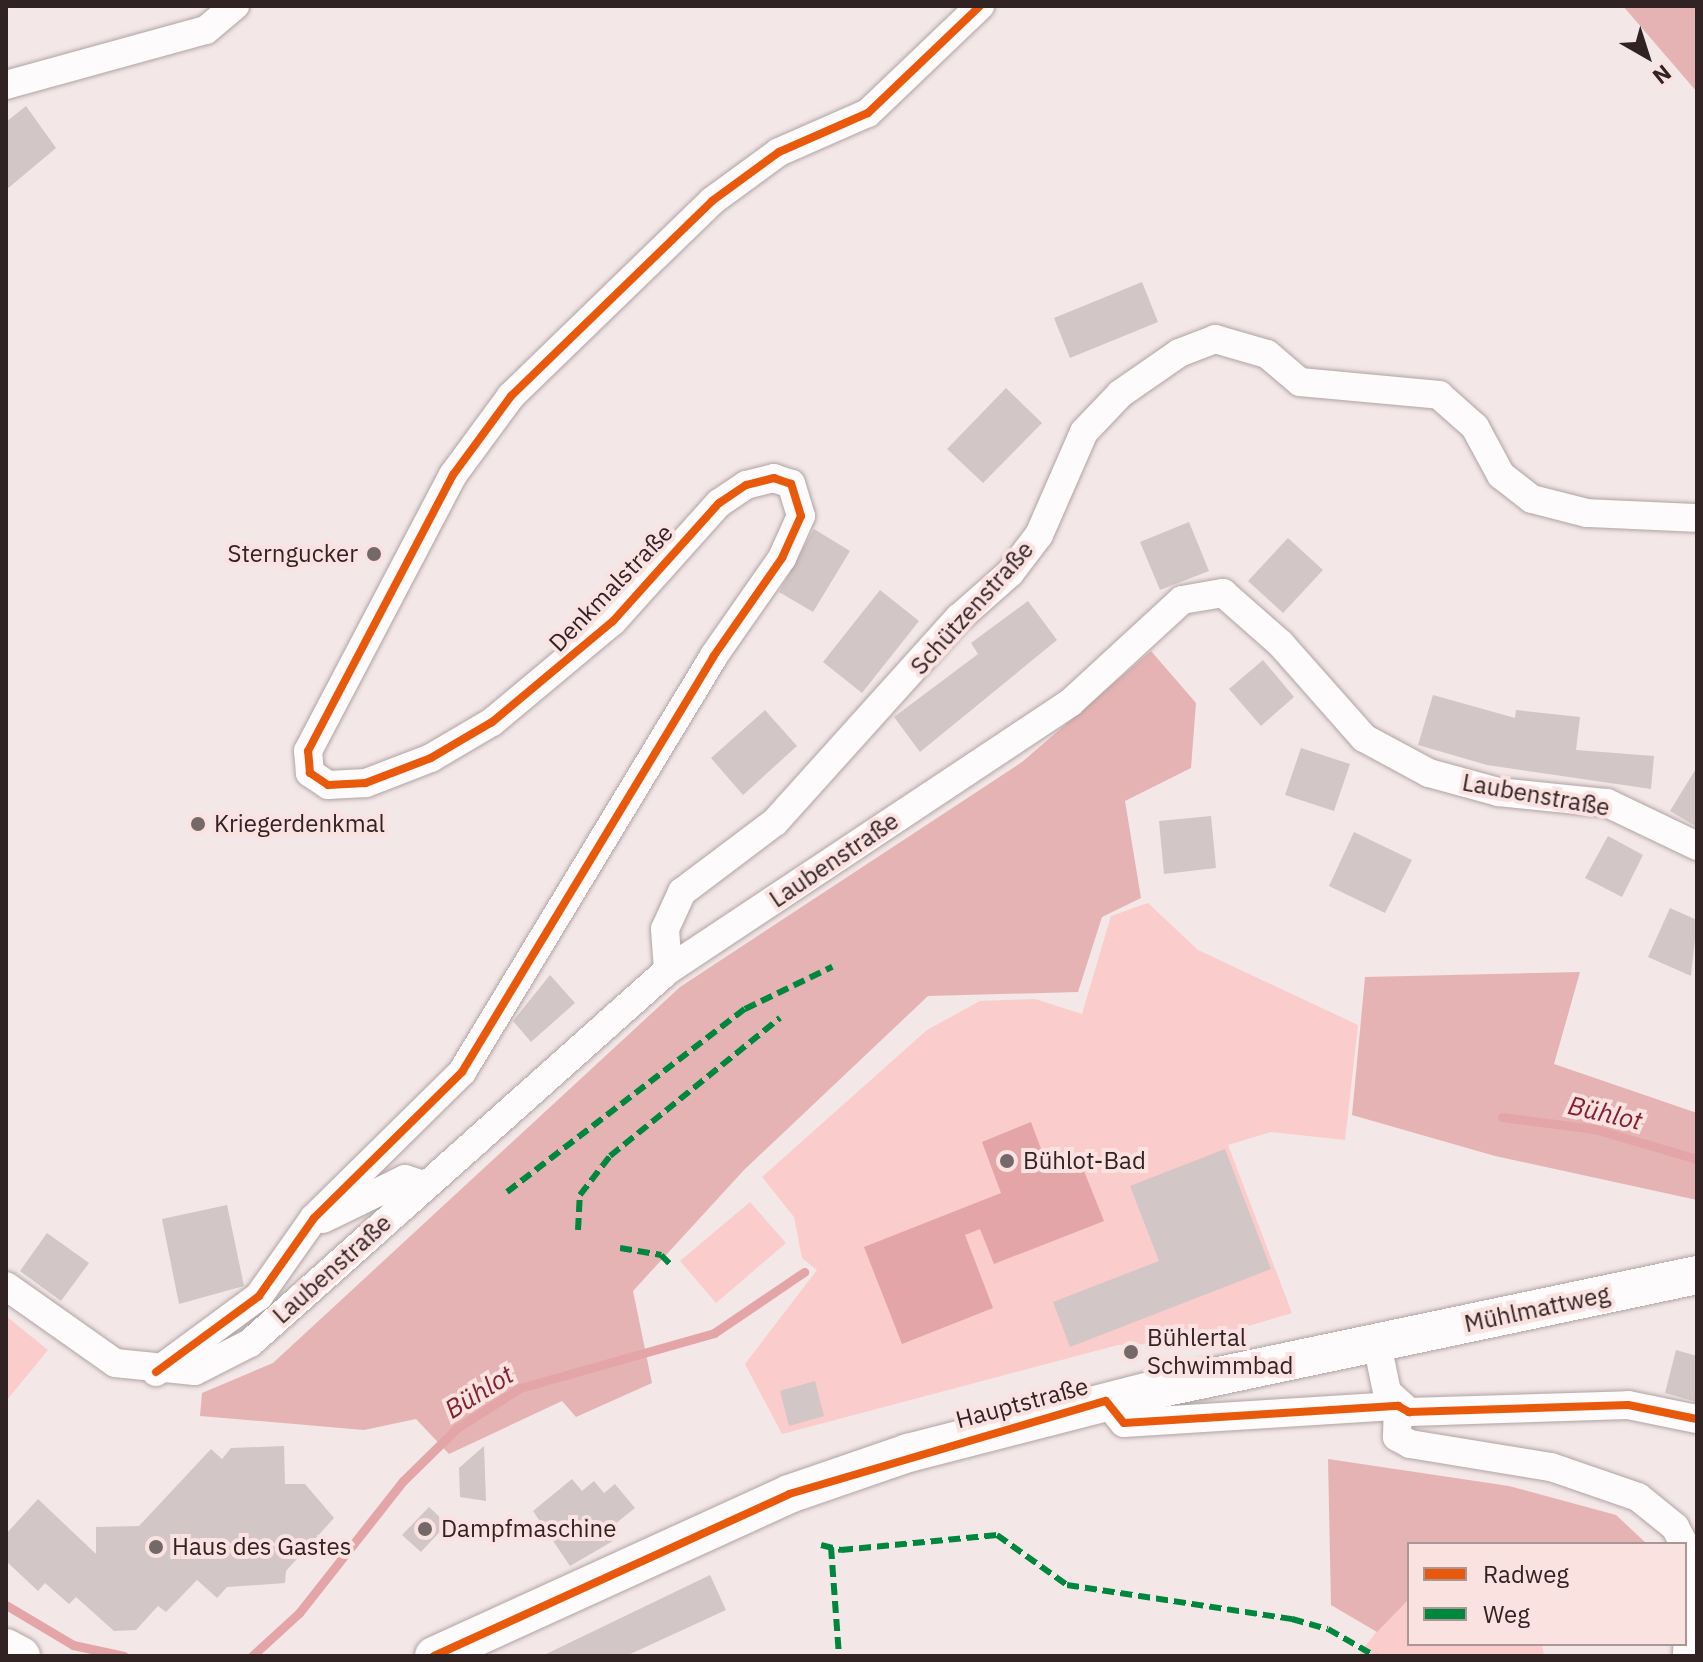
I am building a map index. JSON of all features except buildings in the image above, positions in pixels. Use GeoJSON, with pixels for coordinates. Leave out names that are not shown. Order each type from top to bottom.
{"type":"FeatureCollection","features":[{"type":"Feature","properties":{"kind":"main road","name":"Mühlmattweg"},"geometry":{"type":"LineString","coordinates":[[1377,1344],[1697,1275]]}},
{"type":"Feature","properties":{"kind":"main road","name":"Hauptstraße"},"geometry":{"type":"LineString","coordinates":[[434,1656],[789,1494],[1106,1401],[1377,1344]]}},
{"type":"Feature","properties":{"kind":"main road"},"geometry":{"type":"LineString","coordinates":[[6,1648],[21,1656]]}},
{"type":"Feature","properties":{"kind":"street"},"geometry":{"type":"LineString","coordinates":[[6,85],[206,30],[235,6]]}},
{"type":"Feature","properties":{"kind":"street","name":"Denkmalstraße"},"geometry":{"type":"LineString","coordinates":[[156,1372],[259,1296],[314,1218],[462,1072],[713,657],[782,558],[801,516],[791,484],[774,478],[746,485],[719,503],[613,621],[492,722],[405,768],[366,783],[328,785],[310,773],[308,751],[453,475],[511,396],[712,201],[779,152],[868,113],[980,6]]}},
{"type":"Feature","properties":{"kind":"street","name":"Schützenstraße"},"geometry":{"type":"LineString","coordinates":[[668,970],[665,929],[682,892],[775,822],[959,618],[1010,573],[1039,535],[1084,432],[1120,394],[1179,353],[1215,339],[1267,354],[1300,382],[1439,395],[1475,427],[1501,475],[1532,499],[1587,513],[1697,518]]}},
{"type":"Feature","properties":{"kind":"street","name":"Laubenstraße"},"geometry":{"type":"LineString","coordinates":[[6,1286],[115,1363],[156,1372],[195,1371],[250,1343],[668,970],[1070,703],[1182,600],[1223,593],[1280,643],[1364,738],[1429,773],[1498,792],[1607,803],[1697,846]]}},
{"type":"Feature","properties":{"kind":"street"},"geometry":{"type":"LineString","coordinates":[[314,1218],[332,1219],[405,1179],[424,1185]]}},
{"type":"Feature","properties":{"kind":"street"},"geometry":{"type":"LineString","coordinates":[[1377,1344],[1387,1392],[1398,1406],[1397,1437],[1410,1444],[1551,1467],[1638,1497],[1675,1527],[1682,1542]]}},
{"type":"Feature","properties":{"kind":"street","name":"Hauptstraße"},"geometry":{"type":"LineString","coordinates":[[1106,1401],[1124,1423],[1398,1406],[1409,1412],[1628,1405],[1697,1419]]}},
{"type":"Feature","properties":{"kind":"street"},"geometry":{"type":"LineString","coordinates":[[1687,1551],[1691,1559],[1687,1656]]}},
{"type":"Feature","properties":{"kind":"shaded area"},"geometry":{"type":"Polygon","coordinates":[[[1623,6],[1697,6],[1697,92],[1623,6]]]}},
{"type":"Feature","properties":{"kind":"shaded area"},"geometry":{"type":"Polygon","coordinates":[[[1151,651],[1196,703],[1191,768],[1125,801],[1141,898],[1102,917],[1078,992],[928,996],[744,1170],[633,1291],[652,1383],[576,1417],[562,1401],[449,1454],[416,1419],[364,1430],[200,1416],[202,1393],[273,1363],[680,987],[1022,762],[1151,651]]]}},
{"type":"Feature","properties":{"kind":"shaded area","name":"Bühlot-Bad"},"geometry":{"type":"Polygon","coordinates":[[[1148,903],[1198,950],[1358,1025],[1345,1140],[1271,1132],[1228,1145],[1292,1313],[1194,1342],[1118,1345],[782,1434],[745,1364],[817,1270],[802,1258],[794,1217],[762,1177],[927,1030],[980,1001],[1035,999],[1082,1014],[1111,916],[1148,903]]]}},
{"type":"Feature","properties":{"kind":"shaded area"},"geometry":{"type":"Polygon","coordinates":[[[1580,972],[1554,1064],[1697,1113],[1697,1200],[1495,1156],[1352,1115],[1365,977],[1580,972]]]}},
{"type":"Feature","properties":{"kind":"shaded area"},"geometry":{"type":"Polygon","coordinates":[[[1031,1122],[1050,1173],[1080,1161],[1104,1221],[994,1264],[980,1229],[965,1235],[993,1308],[902,1344],[864,1247],[1001,1193],[982,1142],[1031,1122]]]}},
{"type":"Feature","properties":{"kind":"shaded area"},"geometry":{"type":"Polygon","coordinates":[[[750,1202],[786,1243],[716,1303],[680,1261],[750,1202]]]}},
{"type":"Feature","properties":{"kind":"shaded area"},"geometry":{"type":"Polygon","coordinates":[[[6,1316],[48,1350],[6,1401],[6,1316]]]}},
{"type":"Feature","properties":{"kind":"shaded area"},"geometry":{"type":"Polygon","coordinates":[[[1328,1459],[1509,1486],[1616,1515],[1645,1542],[1407,1542],[1407,1601],[1377,1632],[1331,1605],[1328,1459]]]}},
{"type":"Feature","properties":{"kind":"shaded area"},"geometry":{"type":"Polygon","coordinates":[[[1401,1599],[1407,1599],[1407,1646],[1542,1646],[1544,1656],[1358,1656],[1401,1599]]]}},
{"type":"Feature","properties":{"kind":"waterway","name":"Bühlot"},"geometry":{"type":"LineString","coordinates":[[1502,1117],[1594,1129],[1697,1159]]}},
{"type":"Feature","properties":{"kind":"waterway","name":"Bühlot"},"geometry":{"type":"LineString","coordinates":[[252,1656],[299,1613],[403,1481],[457,1428],[520,1388],[714,1333],[804,1272]]}},
{"type":"Feature","properties":{"kind":"waterway","name":"Bühlot"},"geometry":{"type":"LineString","coordinates":[[6,1605],[73,1645],[124,1656]]}},
{"type":"Feature","properties":{"kind":"marked path"},"geometry":{"type":"LineString","coordinates":[[507,1192],[745,1009],[832,967]]}},
{"type":"Feature","properties":{"kind":"marked path"},"geometry":{"type":"LineString","coordinates":[[578,1230],[580,1195],[610,1156],[780,1018]]}},
{"type":"Feature","properties":{"kind":"marked path"},"geometry":{"type":"LineString","coordinates":[[620,1248],[661,1255],[672,1266]]}},
{"type":"Feature","properties":{"kind":"marked path"},"geometry":{"type":"LineString","coordinates":[[821,1545],[841,1550],[997,1535],[1067,1585],[1292,1619],[1328,1629],[1375,1656]]}},
{"type":"Feature","properties":{"kind":"marked path"},"geometry":{"type":"LineString","coordinates":[[831,1547],[839,1656]]}},
{"type":"Feature","properties":{"kind":"cycle path"},"geometry":{"type":"LineString","coordinates":[[156,1372],[259,1296],[314,1218],[462,1072],[713,657],[782,558],[801,516],[791,484],[774,478],[746,485],[719,503],[613,621],[492,722],[431,758],[366,783],[328,785],[310,773],[308,751],[453,475],[511,396],[712,201],[779,152],[868,113],[980,6]]}},
{"type":"Feature","properties":{"kind":"cycle path"},"geometry":{"type":"LineString","coordinates":[[434,1656],[789,1494],[1106,1401],[1124,1423],[1398,1406],[1409,1412],[1628,1405],[1697,1419]]}},
{"type":"Feature","properties":{"kind":"place","name":"Sterngucker"},"geometry":{"type":"Point","coordinates":[374,554]}},
{"type":"Feature","properties":{"kind":"place","name":"Kriegerdenkmal"},"geometry":{"type":"Point","coordinates":[198,824]}},
{"type":"Feature","properties":{"kind":"place","name":"Bühlot-Bad"},"geometry":{"type":"Point","coordinates":[1007,1161]}},
{"type":"Feature","properties":{"kind":"place","name":"Bühlertal Schwimmbad"},"geometry":{"type":"Point","coordinates":[1131,1352]}},
{"type":"Feature","properties":{"kind":"place","name":"Dampfmaschine"},"geometry":{"type":"Point","coordinates":[425,1529]}},
{"type":"Feature","properties":{"kind":"place","name":"Haus des Gastes"},"geometry":{"type":"Point","coordinates":[156,1547]}}]}
